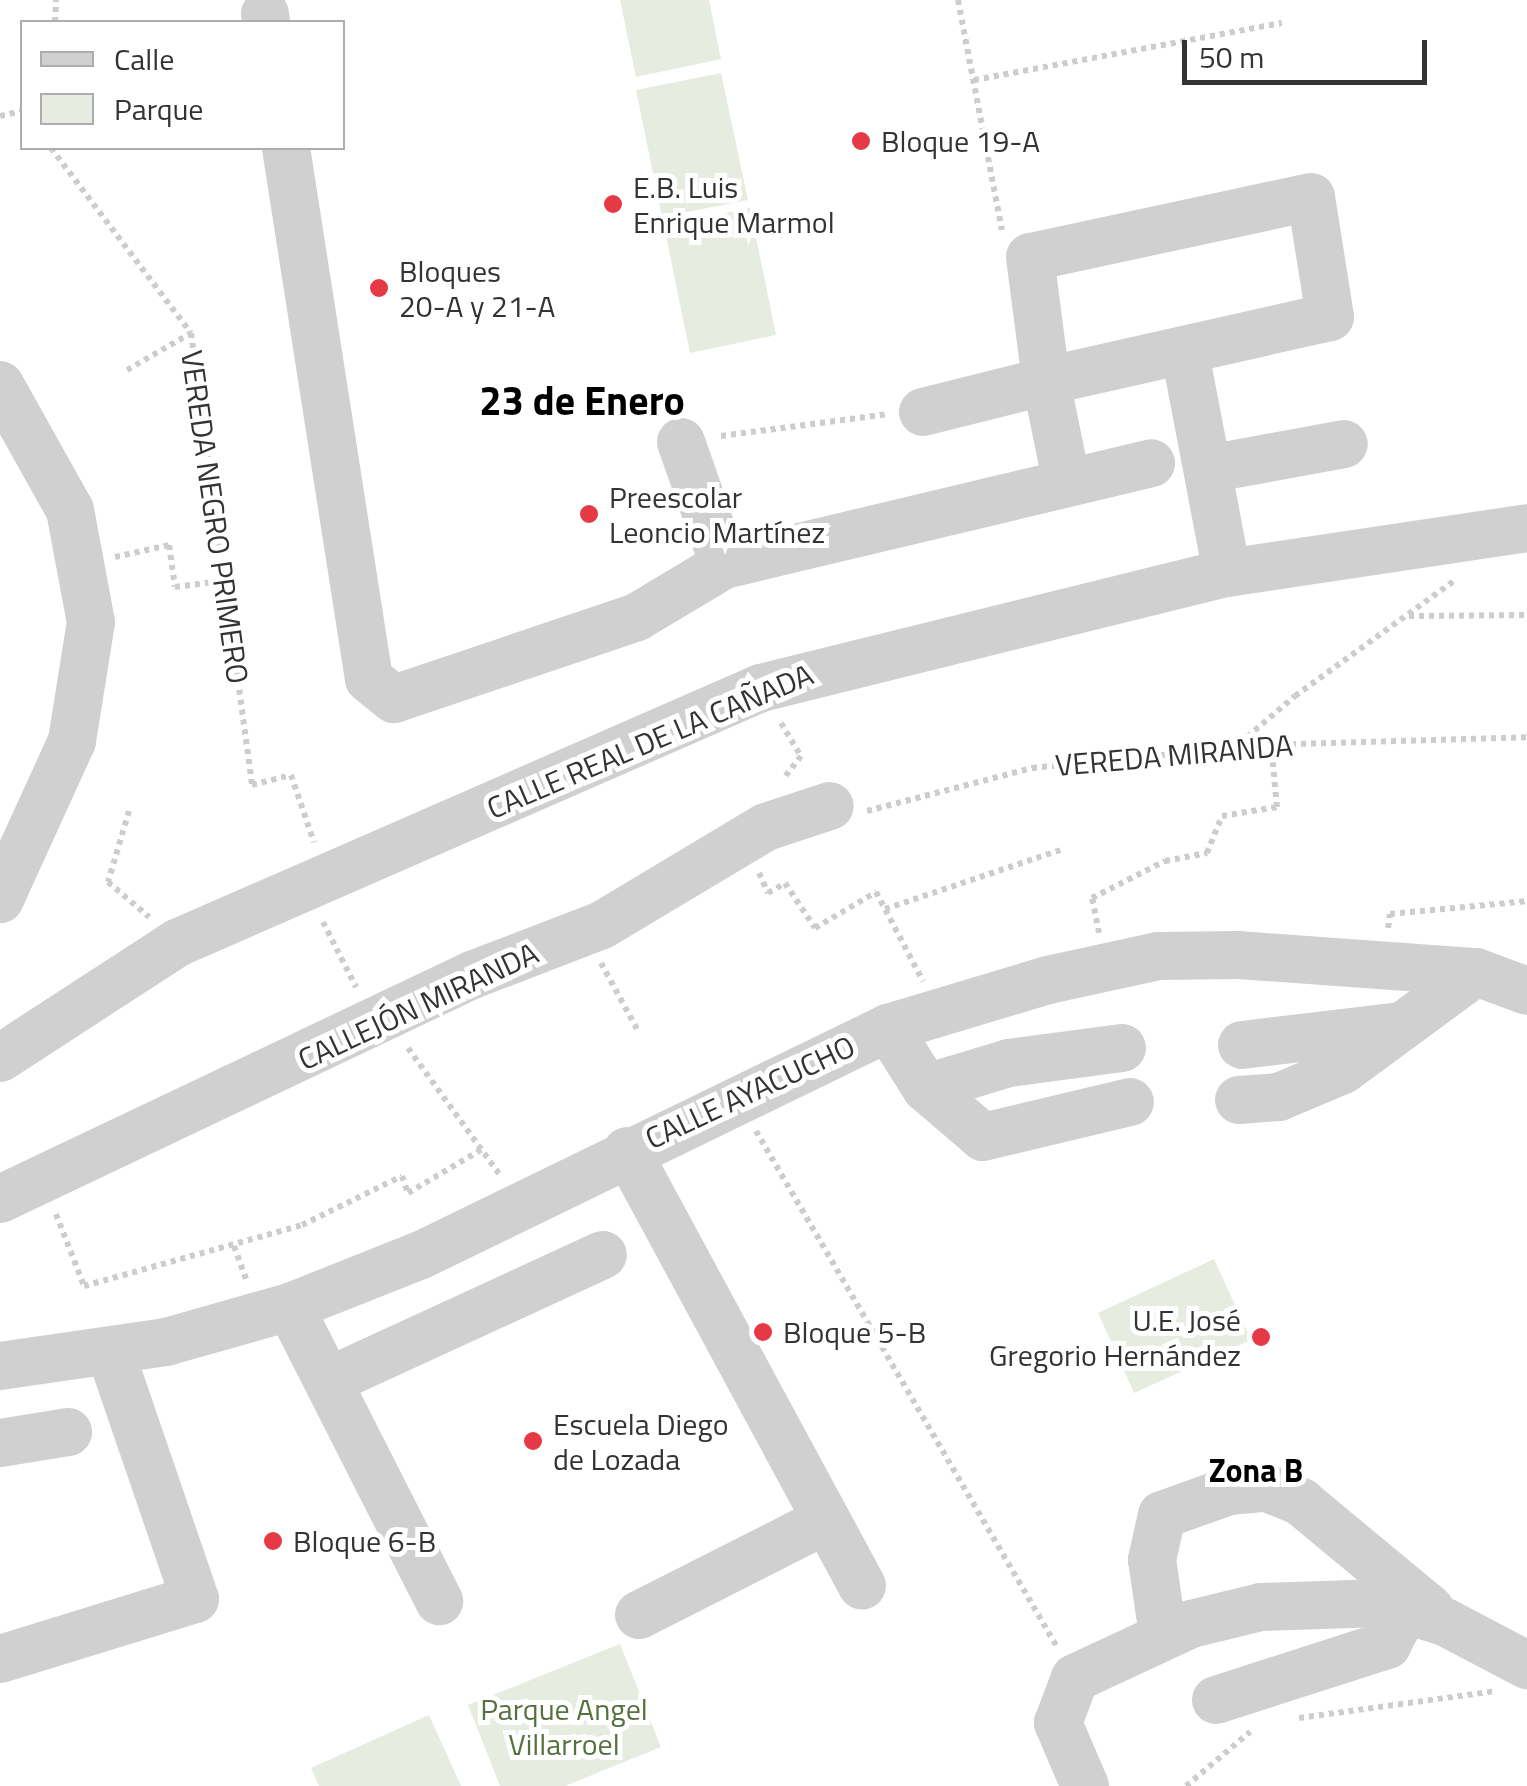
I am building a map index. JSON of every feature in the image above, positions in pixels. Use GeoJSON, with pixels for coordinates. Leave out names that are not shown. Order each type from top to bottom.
{"type":"FeatureCollection","features":[{"type":"Feature","properties":{"kind":"street"},"geometry":{"type":"LineString","coordinates":[[286,150],[369,679],[379,694],[409,697],[637,616],[724,564],[1066,479],[1151,463]]}},
{"type":"Feature","properties":{"kind":"street"},"geometry":{"type":"LineString","coordinates":[[923,412],[1046,381],[1330,317],[1326,260],[1311,197],[1030,258],[1040,308],[1046,381],[1066,479]]}},
{"type":"Feature","properties":{"kind":"street"},"geometry":{"type":"LineString","coordinates":[[1184,352],[1227,573]]}},
{"type":"Feature","properties":{"kind":"street"},"geometry":{"type":"LineString","coordinates":[[0,386],[70,510],[85,564],[91,622],[82,704],[2,891]]}},
{"type":"Feature","properties":{"kind":"street"},"geometry":{"type":"LineString","coordinates":[[680,442],[724,564]]}},
{"type":"Feature","properties":{"kind":"street"},"geometry":{"type":"LineString","coordinates":[[1208,469],[1344,444]]}},
{"type":"Feature","properties":{"kind":"street","name":"CALLE REAL DE LA CAÑADA"},"geometry":{"type":"LineString","coordinates":[[0,1058],[165,950],[761,688],[1227,573],[1514,530]]}},
{"type":"Feature","properties":{"kind":"street","name":"CALLEJÓN MIRANDA"},"geometry":{"type":"LineString","coordinates":[[0,1199],[584,932],[756,836],[830,806]]}},
{"type":"Feature","properties":{"kind":"street","name":"CALLE AYACUCHO"},"geometry":{"type":"LineString","coordinates":[[0,1366],[110,1351],[290,1307],[520,1205],[735,1096],[888,1028],[939,1010],[1106,966],[1191,954],[1383,964],[1476,972],[1527,992]]}},
{"type":"Feature","properties":{"kind":"street"},"geometry":{"type":"LineString","coordinates":[[1240,1100],[1279,1097],[1344,1070],[1476,972]]}},
{"type":"Feature","properties":{"kind":"street"},"geometry":{"type":"LineString","coordinates":[[1242,1045],[1401,1026]]}},
{"type":"Feature","properties":{"kind":"street"},"geometry":{"type":"LineString","coordinates":[[888,1028],[926,1088],[983,1137],[1130,1102]]}},
{"type":"Feature","properties":{"kind":"street"},"geometry":{"type":"LineString","coordinates":[[926,1088],[1008,1063],[1122,1048]]}},
{"type":"Feature","properties":{"kind":"street"},"geometry":{"type":"LineString","coordinates":[[627,1151],[862,1586]]}},
{"type":"Feature","properties":{"kind":"street"},"geometry":{"type":"LineString","coordinates":[[332,1379],[602,1255]]}},
{"type":"Feature","properties":{"kind":"street"},"geometry":{"type":"LineString","coordinates":[[290,1307],[332,1379],[439,1602]]}},
{"type":"Feature","properties":{"kind":"street"},"geometry":{"type":"LineString","coordinates":[[0,1660],[195,1599],[110,1351]]}},
{"type":"Feature","properties":{"kind":"street"},"geometry":{"type":"LineString","coordinates":[[0,1443],[68,1432]]}},
{"type":"Feature","properties":{"kind":"street"},"geometry":{"type":"LineString","coordinates":[[1163,1635],[1152,1560],[1162,1515],[1229,1491],[1267,1488],[1302,1502],[1426,1615],[1519,1677]]}},
{"type":"Feature","properties":{"kind":"street"},"geometry":{"type":"LineString","coordinates":[[639,1616],[826,1520]]}},
{"type":"Feature","properties":{"kind":"street"},"geometry":{"type":"LineString","coordinates":[[1085,1786],[1058,1724],[1075,1678],[1163,1635],[1261,1607],[1345,1600],[1426,1615]]}},
{"type":"Feature","properties":{"kind":"street"},"geometry":{"type":"LineString","coordinates":[[1216,1700],[1386,1645],[1426,1615]]}},
{"type":"Feature","properties":{"kind":"path"},"geometry":{"type":"LineString","coordinates":[[958,0],[1004,244]]}},
{"type":"Feature","properties":{"kind":"path"},"geometry":{"type":"LineString","coordinates":[[973,80],[1282,23]]}},
{"type":"Feature","properties":{"kind":"path","name":"VEREDA NEGRO PRIMERO"},"geometry":{"type":"LineString","coordinates":[[53,150],[190,333],[252,785],[290,775],[315,881]]}},
{"type":"Feature","properties":{"kind":"path"},"geometry":{"type":"LineString","coordinates":[[127,370],[190,333]]}},
{"type":"Feature","properties":{"kind":"path"},"geometry":{"type":"LineString","coordinates":[[680,442],[923,412]]}},
{"type":"Feature","properties":{"kind":"path"},"geometry":{"type":"LineString","coordinates":[[1248,747],[1247,737],[1295,696],[1408,616],[1514,530]]}},
{"type":"Feature","properties":{"kind":"path"},"geometry":{"type":"LineString","coordinates":[[85,564],[169,545],[175,586],[221,581]]}},
{"type":"Feature","properties":{"kind":"path"},"geometry":{"type":"LineString","coordinates":[[1408,616],[1527,615]]}},
{"type":"Feature","properties":{"kind":"path"},"geometry":{"type":"LineString","coordinates":[[761,688],[801,756],[777,788],[756,836],[768,893],[785,883],[815,928],[876,892],[939,1010]]}},
{"type":"Feature","properties":{"kind":"path","name":"VEREDA MIRANDA"},"geometry":{"type":"LineString","coordinates":[[830,806],[846,817],[1032,768],[1271,744],[1527,736]]}},
{"type":"Feature","properties":{"kind":"path"},"geometry":{"type":"LineString","coordinates":[[1106,966],[1092,898],[1165,861],[1207,853],[1222,816],[1276,807],[1271,744]]}},
{"type":"Feature","properties":{"kind":"path"},"geometry":{"type":"LineString","coordinates":[[129,812],[108,882],[142,902],[165,950]]}},
{"type":"Feature","properties":{"kind":"path"},"geometry":{"type":"LineString","coordinates":[[886,909],[1060,850]]}},
{"type":"Feature","properties":{"kind":"path"},"geometry":{"type":"LineString","coordinates":[[315,881],[381,1022],[484,1148],[520,1205]]}},
{"type":"Feature","properties":{"kind":"path"},"geometry":{"type":"LineString","coordinates":[[1383,964],[1390,914],[1527,901]]}},
{"type":"Feature","properties":{"kind":"path"},"geometry":{"type":"LineString","coordinates":[[584,932],[637,1030]]}},
{"type":"Feature","properties":{"kind":"path"},"geometry":{"type":"LineString","coordinates":[[735,1096],[1075,1678]]}},
{"type":"Feature","properties":{"kind":"path"},"geometry":{"type":"LineString","coordinates":[[43,1180],[84,1286],[302,1226],[402,1176],[408,1194],[484,1148]]}},
{"type":"Feature","properties":{"kind":"path"},"geometry":{"type":"LineString","coordinates":[[1280,1720],[1519,1677]]}},
{"type":"Feature","properties":{"kind":"path"},"geometry":{"type":"LineString","coordinates":[[1186,1786],[1260,1723]]}},
{"type":"Feature","properties":{"kind":"green space"},"geometry":{"type":"Polygon","coordinates":[[[620,0],[709,0],[721,59],[636,77],[620,0]]]}},
{"type":"Feature","properties":{"kind":"green space"},"geometry":{"type":"Polygon","coordinates":[[[721,73],[748,200],[662,217],[636,90],[721,73]]]}},
{"type":"Feature","properties":{"kind":"green space"},"geometry":{"type":"Polygon","coordinates":[[[750,208],[776,335],[690,353],[664,226],[750,208]]]}},
{"type":"Feature","properties":{"kind":"green space"},"geometry":{"type":"Polygon","coordinates":[[[1214,1259],[1251,1340],[1134,1393],[1098,1313],[1214,1259]]]}},
{"type":"Feature","properties":{"kind":"green space","name":"Parque Angel Villarroel"},"geometry":{"type":"Polygon","coordinates":[[[620,1644],[661,1747],[565,1786],[500,1786],[468,1705],[620,1644]]]}},
{"type":"Feature","properties":{"kind":"green space"},"geometry":{"type":"Polygon","coordinates":[[[429,1715],[461,1786],[319,1786],[311,1768],[429,1715]]]}},
{"type":"Feature","properties":{"kind":"place","name":"Bloque 19-A"},"geometry":{"type":"Point","coordinates":[861,141]}},
{"type":"Feature","properties":{"kind":"place","name":"E.B. Luis Enrique Marmol"},"geometry":{"type":"Point","coordinates":[613,204]}},
{"type":"Feature","properties":{"kind":"place","name":"Bloques 20-A y 21-A"},"geometry":{"type":"Point","coordinates":[379,288]}},
{"type":"Feature","properties":{"kind":"place","name":"Preescolar Leoncio Martínez"},"geometry":{"type":"Point","coordinates":[589,514]}},
{"type":"Feature","properties":{"kind":"place","name":"Bloque 5-B"},"geometry":{"type":"Point","coordinates":[763,1332]}},
{"type":"Feature","properties":{"kind":"place","name":"U.E. José Gregorio Hernández"},"geometry":{"type":"Point","coordinates":[1261,1337]}},
{"type":"Feature","properties":{"kind":"place","name":"Escuela Diego de Lozada"},"geometry":{"type":"Point","coordinates":[533,1441]}},
{"type":"Feature","properties":{"kind":"place","name":"Bloque 6-B"},"geometry":{"type":"Point","coordinates":[273,1541]}},
{"type":"Feature","properties":{"kind":"district","name":"23 de Enero"},"geometry":{"type":"Point","coordinates":[582,401]}},
{"type":"Feature","properties":{"kind":"district","name":"Zona B"},"geometry":{"type":"Point","coordinates":[1256,1470]}}]}
